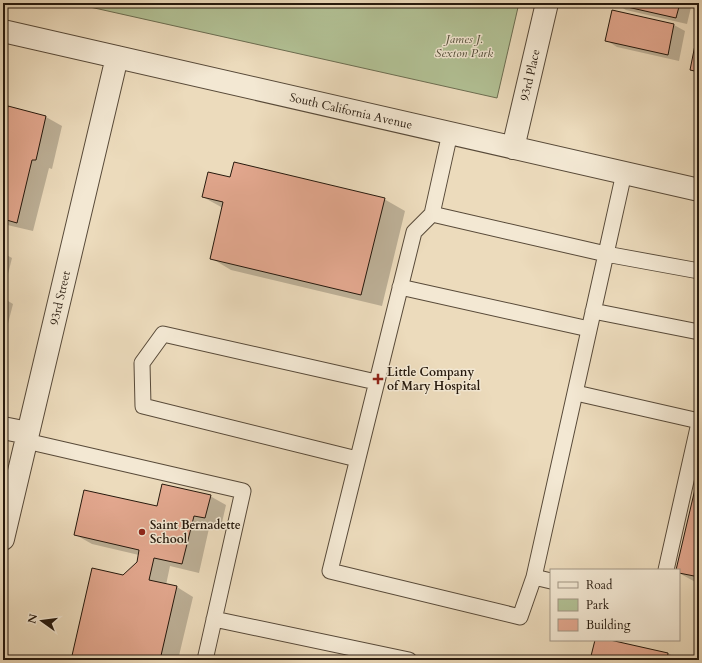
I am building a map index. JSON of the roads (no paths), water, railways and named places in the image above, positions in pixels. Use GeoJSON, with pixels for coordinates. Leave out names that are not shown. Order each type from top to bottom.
{"type":"FeatureCollection","features":[{"type":"Feature","properties":{"kind":"street","name":"93rd Place"},"geometry":{"type":"LineString","coordinates":[[513,148],[547,3]]}},
{"type":"Feature","properties":{"kind":"street","name":"South California Avenue"},"geometry":{"type":"LineString","coordinates":[[3,31],[699,190]]}},
{"type":"Feature","properties":{"kind":"street","name":"93rd Street"},"geometry":{"type":"LineString","coordinates":[[3,539],[117,57]]}},
{"type":"Feature","properties":{"kind":"street"},"geometry":{"type":"LineString","coordinates":[[3,428],[27,437]]}},
{"type":"Feature","properties":{"kind":"lane"},"geometry":{"type":"LineString","coordinates":[[450,133],[432,214],[414,232],[330,571],[520,617],[534,577],[624,173]]}},
{"type":"Feature","properties":{"kind":"lane"},"geometry":{"type":"LineString","coordinates":[[432,214],[606,254],[699,271]]}},
{"type":"Feature","properties":{"kind":"lane"},"geometry":{"type":"LineString","coordinates":[[400,287],[589,329]]}},
{"type":"Feature","properties":{"kind":"lane"},"geometry":{"type":"LineString","coordinates":[[593,311],[699,332]]}},
{"type":"Feature","properties":{"kind":"lane"},"geometry":{"type":"LineString","coordinates":[[357,459],[143,406],[142,363],[163,334],[376,382]]}},
{"type":"Feature","properties":{"kind":"lane"},"geometry":{"type":"LineString","coordinates":[[576,393],[699,422],[666,569]]}},
{"type":"Feature","properties":{"kind":"lane"},"geometry":{"type":"LineString","coordinates":[[27,437],[243,491],[205,660]]}},
{"type":"Feature","properties":{"kind":"lane"},"geometry":{"type":"LineString","coordinates":[[534,577],[550,581]]}},
{"type":"Feature","properties":{"kind":"lane"},"geometry":{"type":"LineString","coordinates":[[214,619],[409,660]]}},
{"type":"Feature","properties":{"kind":"place","name":"Little Company of Mary Hospital"},"geometry":{"type":"Point","coordinates":[378,379]}},
{"type":"Feature","properties":{"kind":"place","name":"Saint Bernadette School"},"geometry":{"type":"Point","coordinates":[142,532]}},
{"type":"Feature","properties":{"kind":"park label","name":"James J. Sexton Park"},"geometry":{"type":"Point","coordinates":[464,46]}}]}
